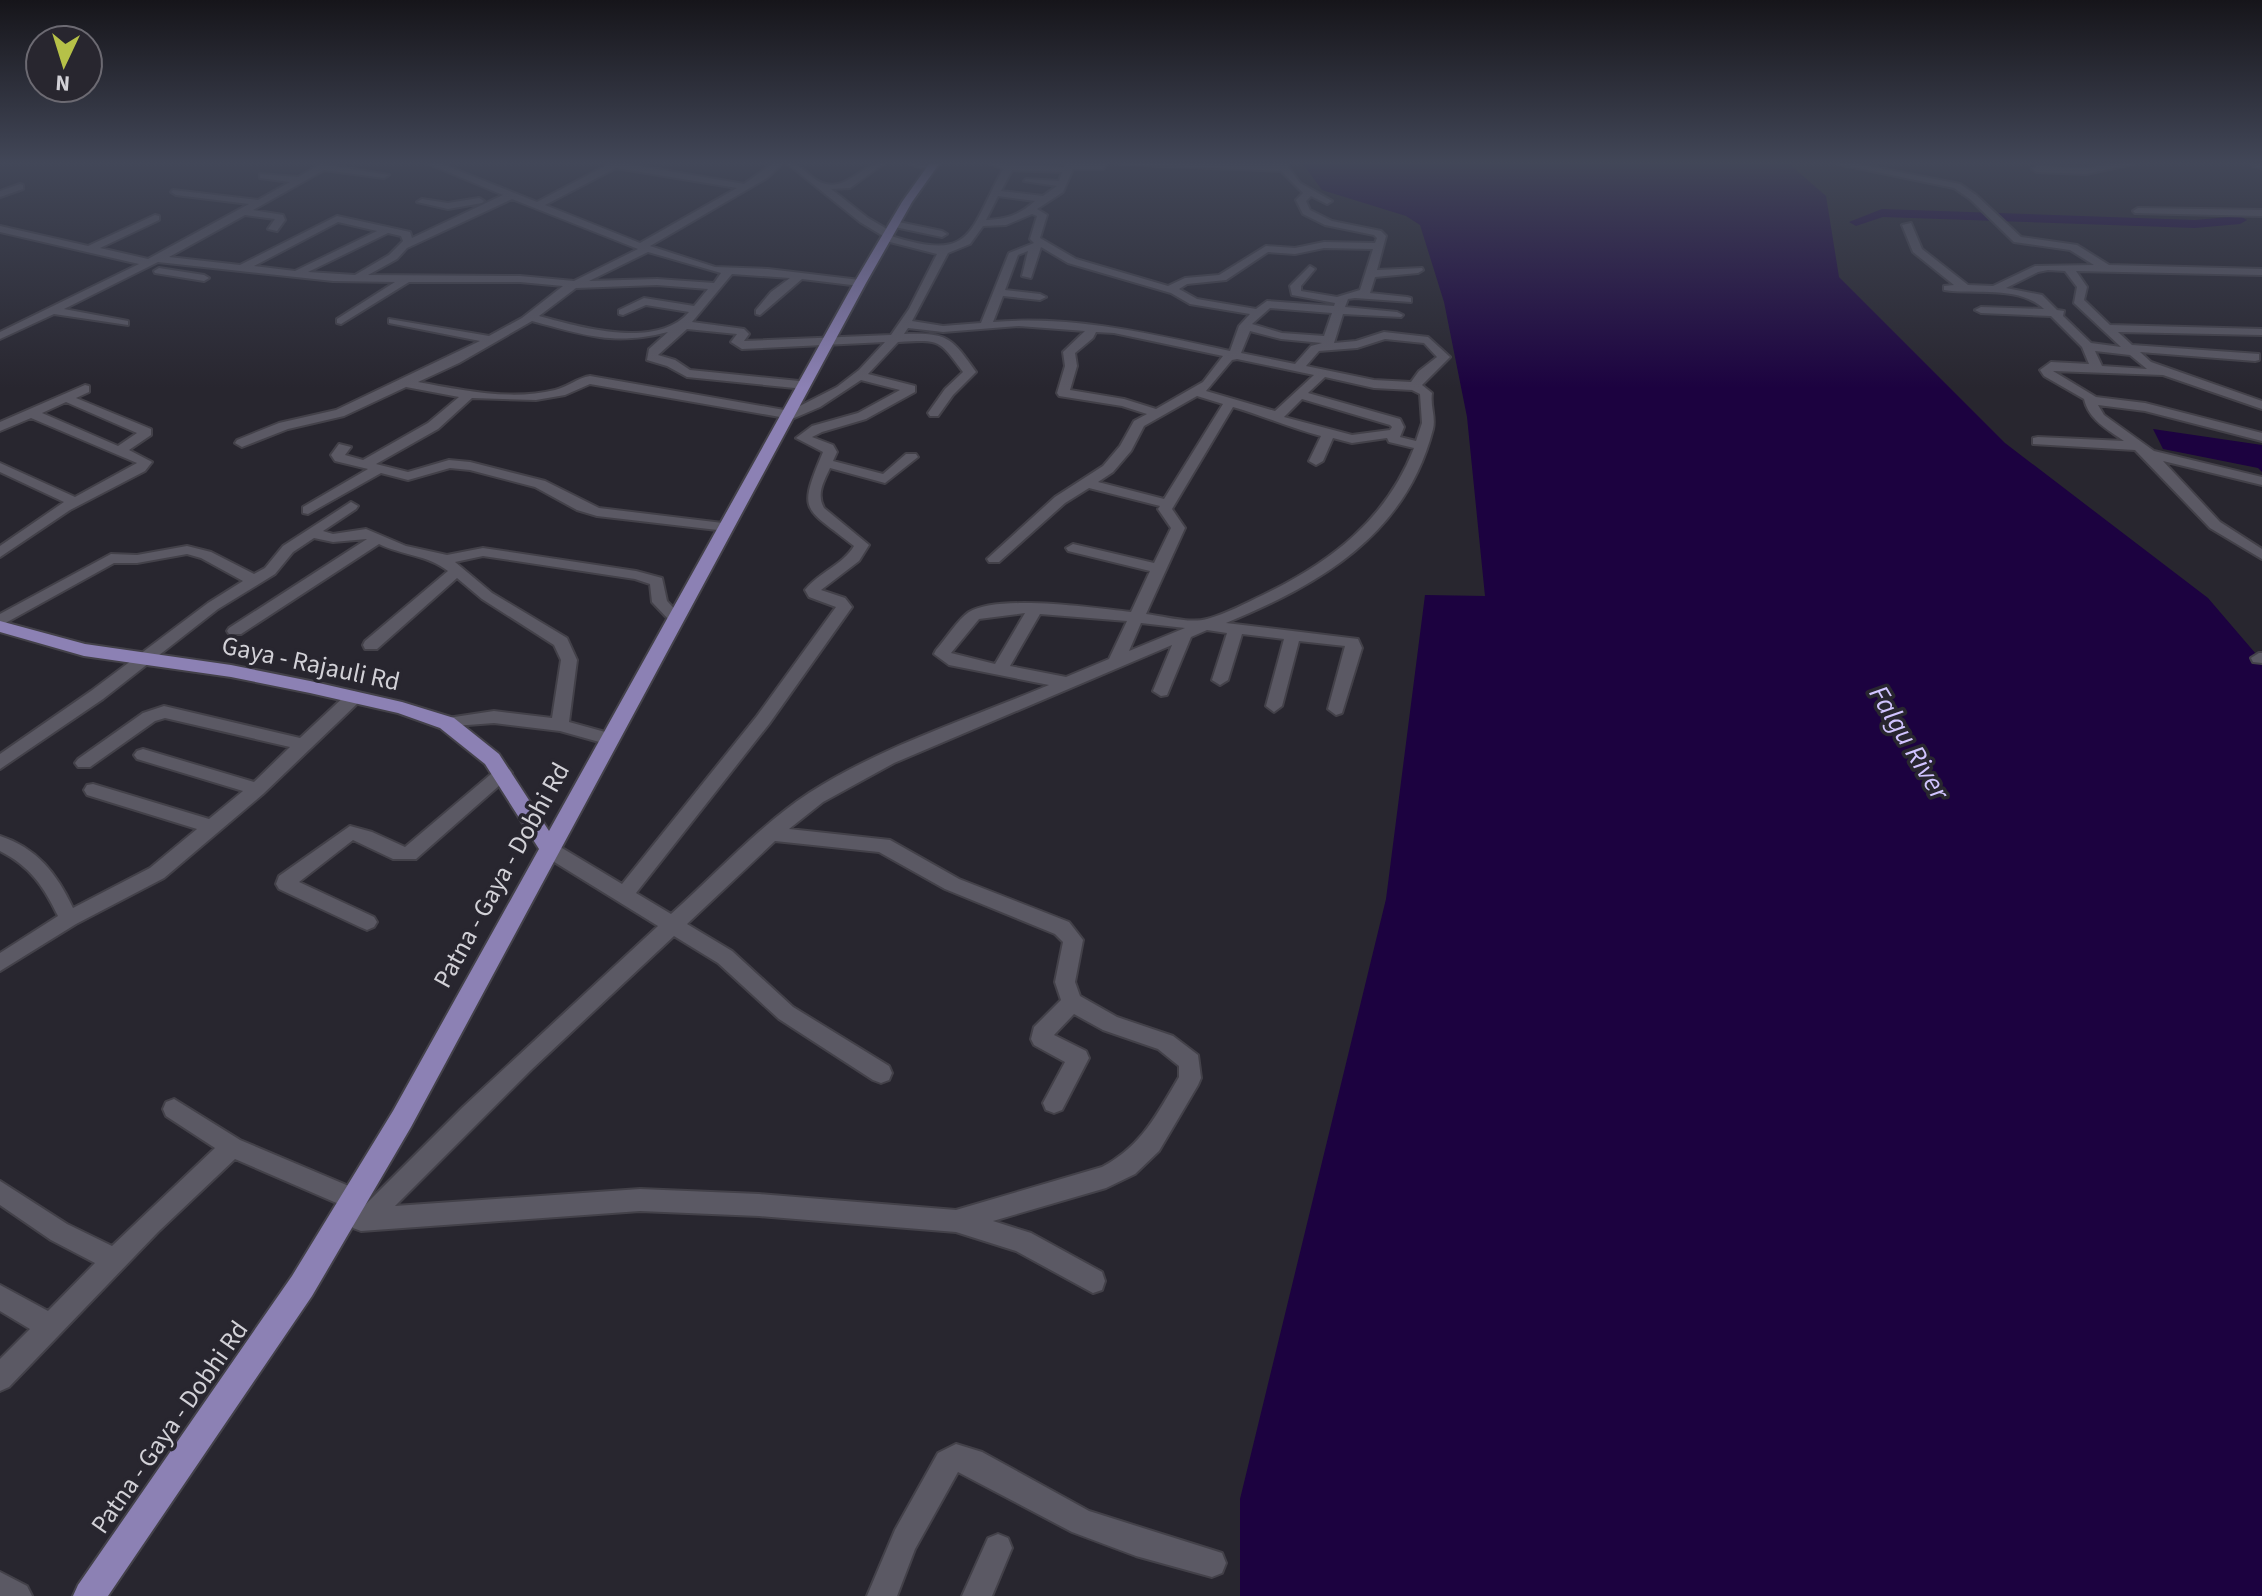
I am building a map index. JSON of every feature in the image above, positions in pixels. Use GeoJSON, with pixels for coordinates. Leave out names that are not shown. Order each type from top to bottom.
{"type":"FeatureCollection","features":[{"type":"Feature","properties":{"kind":"main road","name":"Patna - Gaya - Dobhi Rd"},"geometry":{"type":"LineString","coordinates":[[89,1596],[260,1349],[339,1225],[361,1209],[675,618],[885,238]]}},
{"type":"Feature","properties":{"kind":"main road","name":"Gaya - Rajauli Rd"},"geometry":{"type":"LineString","coordinates":[[3,629],[84,650],[231,671],[354,697],[447,723],[480,747],[503,773],[550,850]]}},
{"type":"Feature","properties":{"kind":"street"},"geometry":{"type":"LineString","coordinates":[[40,238],[204,278]]}},
{"type":"Feature","properties":{"kind":"street"},"geometry":{"type":"LineString","coordinates":[[88,250],[112,238]]}},
{"type":"Feature","properties":{"kind":"street"},"geometry":{"type":"LineString","coordinates":[[0,336],[195,238]]}},
{"type":"Feature","properties":{"kind":"street"},"geometry":{"type":"LineString","coordinates":[[240,269],[299,238]]}},
{"type":"Feature","properties":{"kind":"street"},"geometry":{"type":"LineString","coordinates":[[296,274],[369,238]]}},
{"type":"Feature","properties":{"kind":"street"},"geometry":{"type":"LineString","coordinates":[[404,246],[409,238]]}},
{"type":"Feature","properties":{"kind":"street"},"geometry":{"type":"LineString","coordinates":[[350,279],[379,266],[419,238]]}},
{"type":"Feature","properties":{"kind":"street"},"geometry":{"type":"LineString","coordinates":[[618,238],[707,268],[860,283]]}},
{"type":"Feature","properties":{"kind":"street"},"geometry":{"type":"LineString","coordinates":[[242,443],[292,423],[329,416],[405,383],[491,340],[530,317],[546,302],[575,284],[659,238]]}},
{"type":"Feature","properties":{"kind":"street"},"geometry":{"type":"LineString","coordinates":[[900,238],[920,250],[943,253],[964,246],[969,238]]}},
{"type":"Feature","properties":{"kind":"street"},"geometry":{"type":"LineString","coordinates":[[1027,276],[1038,244],[1035,238]]}},
{"type":"Feature","properties":{"kind":"street"},"geometry":{"type":"LineString","coordinates":[[1355,312],[1358,296],[1365,292],[1380,238]]}},
{"type":"Feature","properties":{"kind":"street"},"geometry":{"type":"LineString","coordinates":[[1912,238],[1915,248],[1966,289]]}},
{"type":"Feature","properties":{"kind":"street"},"geometry":{"type":"LineString","coordinates":[[2018,240],[2041,265]]}},
{"type":"Feature","properties":{"kind":"street"},"geometry":{"type":"LineString","coordinates":[[2018,240],[2073,247],[2106,268]]}},
{"type":"Feature","properties":{"kind":"street"},"geometry":{"type":"LineString","coordinates":[[986,324],[1013,255],[1020,245],[1038,244],[1072,261],[1170,289],[1201,304],[1256,312]]}},
{"type":"Feature","properties":{"kind":"street"},"geometry":{"type":"LineString","coordinates":[[1170,289],[1185,281],[1222,278],[1266,249],[1295,251],[1324,245],[1380,246]]}},
{"type":"Feature","properties":{"kind":"street"},"geometry":{"type":"LineString","coordinates":[[405,383],[467,396],[516,399],[558,394],[582,380],[590,380],[786,416],[860,376],[897,338],[943,253]]}},
{"type":"Feature","properties":{"kind":"street"},"geometry":{"type":"LineString","coordinates":[[150,263],[350,279],[520,279],[575,284],[657,282],[716,286]]}},
{"type":"Feature","properties":{"kind":"street"},"geometry":{"type":"LineString","coordinates":[[1995,289],[2035,269],[2068,267],[2261,273]]}},
{"type":"Feature","properties":{"kind":"street"},"geometry":{"type":"LineString","coordinates":[[2065,300],[2082,287],[2068,267]]}},
{"type":"Feature","properties":{"kind":"street"},"geometry":{"type":"LineString","coordinates":[[1310,269],[1295,286],[1296,293],[1355,312],[1397,315]]}},
{"type":"Feature","properties":{"kind":"street"},"geometry":{"type":"LineString","coordinates":[[1370,274],[1418,270]]}},
{"type":"Feature","properties":{"kind":"street"},"geometry":{"type":"LineString","coordinates":[[729,271],[684,325],[653,351],[651,357],[671,363],[681,371],[701,375],[805,385]]}},
{"type":"Feature","properties":{"kind":"street"},"geometry":{"type":"LineString","coordinates":[[760,312],[775,294],[798,277]]}},
{"type":"Feature","properties":{"kind":"street"},"geometry":{"type":"LineString","coordinates":[[341,321],[406,279]]}},
{"type":"Feature","properties":{"kind":"street"},"geometry":{"type":"LineString","coordinates":[[1948,288],[1995,289],[2065,300],[2091,314],[2147,365],[2262,405]]}},
{"type":"Feature","properties":{"kind":"street"},"geometry":{"type":"LineString","coordinates":[[998,292],[1040,297]]}},
{"type":"Feature","properties":{"kind":"street"},"geometry":{"type":"LineString","coordinates":[[1298,368],[1312,350],[1328,343],[1345,295],[1407,300]]}},
{"type":"Feature","properties":{"kind":"street"},"geometry":{"type":"LineString","coordinates":[[2038,297],[2087,346],[2097,368]]}},
{"type":"Feature","properties":{"kind":"street"},"geometry":{"type":"LineString","coordinates":[[623,312],[644,301],[697,310]]}},
{"type":"Feature","properties":{"kind":"street"},"geometry":{"type":"LineString","coordinates":[[994,559],[1060,500],[1115,462],[1139,424],[1211,382],[1231,357],[1245,326],[1256,312],[1267,304],[1340,306]]}},
{"type":"Feature","properties":{"kind":"street"},"geometry":{"type":"LineString","coordinates":[[53,310],[124,323]]}},
{"type":"Feature","properties":{"kind":"street"},"geometry":{"type":"LineString","coordinates":[[1981,310],[2091,314]]}},
{"type":"Feature","properties":{"kind":"street"},"geometry":{"type":"LineString","coordinates":[[530,317],[590,333],[622,337],[684,325],[740,331],[743,334],[737,342],[742,345],[925,337],[947,342],[970,372],[949,392],[934,413]]}},
{"type":"Feature","properties":{"kind":"street"},"geometry":{"type":"LineString","coordinates":[[393,321],[491,340]]}},
{"type":"Feature","properties":{"kind":"street"},"geometry":{"type":"LineString","coordinates":[[361,1209],[416,1168],[794,813],[840,781],[1277,594],[1366,535],[1408,474],[1428,425],[1422,406],[1426,395],[1415,386],[1374,384],[1324,372],[1231,357],[1146,336],[1092,328],[1033,323],[943,329],[905,324]]}},
{"type":"Feature","properties":{"kind":"street"},"geometry":{"type":"LineString","coordinates":[[1245,326],[1281,336],[1328,343],[1357,344],[1379,336],[1428,340],[1444,357],[1423,374],[1415,386]]}},
{"type":"Feature","properties":{"kind":"street"},"geometry":{"type":"LineString","coordinates":[[1092,328],[1089,336],[1069,352],[1071,366],[1063,393],[1112,400],[1160,414]]}},
{"type":"Feature","properties":{"kind":"street"},"geometry":{"type":"LineString","coordinates":[[2107,328],[2262,332]]}},
{"type":"Feature","properties":{"kind":"street"},"geometry":{"type":"LineString","coordinates":[[2087,346],[2255,357]]}},
{"type":"Feature","properties":{"kind":"street"},"geometry":{"type":"LineString","coordinates":[[2165,373],[2057,366],[2046,370],[2060,383],[2084,392],[2092,400],[2156,410],[2262,437]]}},
{"type":"Feature","properties":{"kind":"street"},"geometry":{"type":"LineString","coordinates":[[1276,417],[1324,372]]}},
{"type":"Feature","properties":{"kind":"street"},"geometry":{"type":"LineString","coordinates":[[624,895],[763,720],[844,607],[840,601],[813,592],[821,578],[860,552],[862,545],[818,510],[813,501],[814,490],[830,450],[803,440],[803,436],[854,419],[911,389],[860,376]]}},
{"type":"Feature","properties":{"kind":"street"},"geometry":{"type":"LineString","coordinates":[[0,427],[85,389]]}},
{"type":"Feature","properties":{"kind":"street"},"geometry":{"type":"LineString","coordinates":[[1196,392],[1276,417],[1285,423],[1356,439],[1395,433]]}},
{"type":"Feature","properties":{"kind":"street"},"geometry":{"type":"LineString","coordinates":[[1300,395],[1395,422],[1398,427],[1394,439],[1421,446]]}},
{"type":"Feature","properties":{"kind":"street"},"geometry":{"type":"LineString","coordinates":[[308,510],[433,426],[467,396]]}},
{"type":"Feature","properties":{"kind":"street"},"geometry":{"type":"LineString","coordinates":[[66,398],[146,432],[119,451]]}},
{"type":"Feature","properties":{"kind":"street"},"geometry":{"type":"LineString","coordinates":[[2092,400],[2093,410],[2100,418],[2144,450],[2215,525],[2262,555]]}},
{"type":"Feature","properties":{"kind":"street"},"geometry":{"type":"LineString","coordinates":[[1115,663],[1178,528],[1166,514],[1168,504],[1230,402]]}},
{"type":"Feature","properties":{"kind":"street"},"geometry":{"type":"LineString","coordinates":[[0,553],[75,502],[144,464],[31,413]]}},
{"type":"Feature","properties":{"kind":"street"},"geometry":{"type":"LineString","coordinates":[[1316,461],[1329,433]]}},
{"type":"Feature","properties":{"kind":"street"},"geometry":{"type":"LineString","coordinates":[[2038,441],[2144,450],[2262,481]]}},
{"type":"Feature","properties":{"kind":"street"},"geometry":{"type":"LineString","coordinates":[[344,447],[338,455],[340,458],[372,467],[416,476],[441,465],[458,463],[540,484],[597,512],[726,527]]}},
{"type":"Feature","properties":{"kind":"street"},"geometry":{"type":"LineString","coordinates":[[826,463],[885,479],[911,457]]}},
{"type":"Feature","properties":{"kind":"street"},"geometry":{"type":"LineString","coordinates":[[0,467],[75,502]]}},
{"type":"Feature","properties":{"kind":"street"},"geometry":{"type":"LineString","coordinates":[[1087,483],[1168,504]]}},
{"type":"Feature","properties":{"kind":"street"},"geometry":{"type":"LineString","coordinates":[[0,763],[213,606],[276,566],[288,549],[351,506]]}},
{"type":"Feature","properties":{"kind":"street"},"geometry":{"type":"LineString","coordinates":[[311,533],[333,538],[362,533],[402,550],[444,560],[487,596],[561,642],[569,660],[560,725]]}},
{"type":"Feature","properties":{"kind":"street"},"geometry":{"type":"LineString","coordinates":[[235,631],[377,539]]}},
{"type":"Feature","properties":{"kind":"street"},"geometry":{"type":"LineString","coordinates":[[1073,548],[1159,569]]}},
{"type":"Feature","properties":{"kind":"street"},"geometry":{"type":"LineString","coordinates":[[3,629],[111,558],[137,559],[187,550],[206,555],[255,581]]}},
{"type":"Feature","properties":{"kind":"street"},"geometry":{"type":"LineString","coordinates":[[444,560],[483,552],[636,575],[657,581],[660,602],[675,618]]}},
{"type":"Feature","properties":{"kind":"street"},"geometry":{"type":"LineString","coordinates":[[371,645],[457,571]]}},
{"type":"Feature","properties":{"kind":"street"},"geometry":{"type":"LineString","coordinates":[[1000,669],[1035,609]]}},
{"type":"Feature","properties":{"kind":"street"},"geometry":{"type":"LineString","coordinates":[[1068,683],[949,660],[943,658],[943,652],[968,622],[981,613],[1035,609],[1236,628],[1353,644],[1336,709]]}},
{"type":"Feature","properties":{"kind":"street"},"geometry":{"type":"LineString","coordinates":[[1220,680],[1236,628]]}},
{"type":"Feature","properties":{"kind":"street"},"geometry":{"type":"LineString","coordinates":[[1161,691],[1184,634]]}},
{"type":"Feature","properties":{"kind":"street"},"geometry":{"type":"LineString","coordinates":[[1274,706],[1293,635]]}},
{"type":"Feature","properties":{"kind":"street"},"geometry":{"type":"LineString","coordinates":[[0,963],[69,919],[140,884],[257,789],[354,697]]}},
{"type":"Feature","properties":{"kind":"street"},"geometry":{"type":"LineString","coordinates":[[84,763],[149,717],[164,712],[305,745]]}},
{"type":"Feature","properties":{"kind":"street"},"geometry":{"type":"LineString","coordinates":[[447,723],[494,717],[560,725],[610,739]]}},
{"type":"Feature","properties":{"kind":"street"},"geometry":{"type":"LineString","coordinates":[[143,755],[257,789]]}},
{"type":"Feature","properties":{"kind":"street"},"geometry":{"type":"LineString","coordinates":[[367,922],[286,884],[286,881],[350,833],[359,833],[398,855],[409,854],[503,773]]}},
{"type":"Feature","properties":{"kind":"street"},"geometry":{"type":"LineString","coordinates":[[93,790],[213,827]]}},
{"type":"Feature","properties":{"kind":"street"},"geometry":{"type":"LineString","coordinates":[[772,834],[883,845],[952,884],[1062,928],[1073,940],[1065,982],[1072,1002],[1110,1024],[1153,1037],[1185,1055],[1190,1062],[1190,1078],[1151,1144],[1118,1172],[956,1221]]}},
{"type":"Feature","properties":{"kind":"street"},"geometry":{"type":"LineString","coordinates":[[0,843],[33,859],[48,874],[69,919]]}},
{"type":"Feature","properties":{"kind":"street"},"geometry":{"type":"LineString","coordinates":[[550,850],[736,965],[786,1013],[881,1073]]}},
{"type":"Feature","properties":{"kind":"street"},"geometry":{"type":"LineString","coordinates":[[1054,1103],[1078,1058],[1042,1039],[1042,1033],[1072,1002]]}},
{"type":"Feature","properties":{"kind":"street"},"geometry":{"type":"LineString","coordinates":[[174,1109],[232,1147],[361,1209],[640,1200],[759,1205],[956,1221],[1022,1241],[1093,1281]]}},
{"type":"Feature","properties":{"kind":"street"},"geometry":{"type":"LineString","coordinates":[[0,1378],[115,1260],[232,1147]]}},
{"type":"Feature","properties":{"kind":"street"},"geometry":{"type":"LineString","coordinates":[[0,1192],[59,1232],[115,1260]]}},
{"type":"Feature","properties":{"kind":"street"},"geometry":{"type":"LineString","coordinates":[[0,1297],[52,1327]]}},
{"type":"Feature","properties":{"kind":"street"},"geometry":{"type":"LineString","coordinates":[[882,1596],[905,1540],[948,1463],[956,1458],[972,1462],[1063,1513],[1093,1526],[1125,1539],[1212,1563]]}},
{"type":"Feature","properties":{"kind":"street"},"geometry":{"type":"LineString","coordinates":[[977,1596],[998,1548]]}},
{"type":"Feature","properties":{"kind":"street"},"geometry":{"type":"LineString","coordinates":[[0,1586],[17,1596]]}},
{"type":"Feature","properties":{"kind":"water","name":"Falgu River"},"geometry":{"type":"Polygon","coordinates":[[[1424,238],[1833,238],[1839,277],[2005,443],[2208,598],[2262,661],[2262,1596],[1240,1596],[1240,1499],[1386,899],[1425,595],[1485,596],[1467,417],[1444,302],[1424,238]]]}},
{"type":"Feature","properties":{"kind":"water"},"geometry":{"type":"Polygon","coordinates":[[[2153,429],[2262,445],[2262,472],[2258,468],[2163,449],[2153,429]]]}}]}
